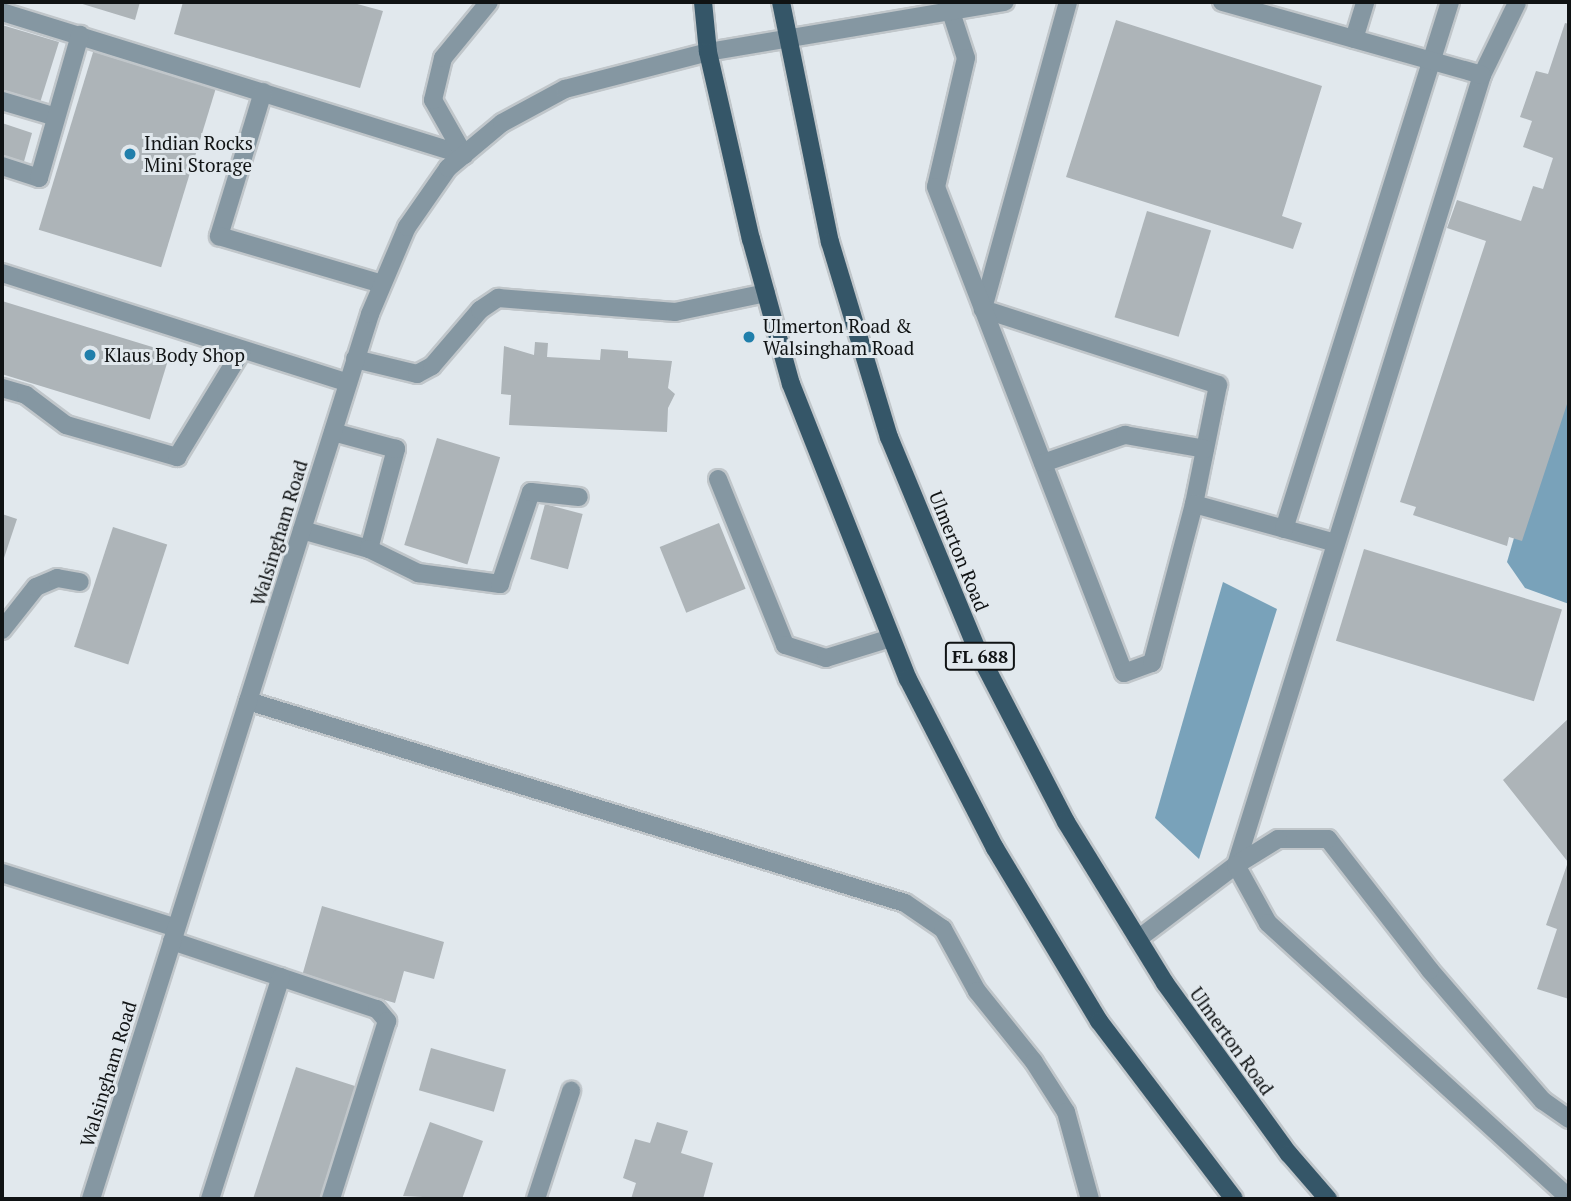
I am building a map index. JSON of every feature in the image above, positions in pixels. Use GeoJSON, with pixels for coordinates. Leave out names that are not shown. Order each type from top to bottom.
{"type":"FeatureCollection","features":[{"type":"Feature","properties":{"kind":"main road"},"geometry":{"type":"LineString","coordinates":[[702,2],[708,52],[766,293],[791,384],[891,638],[995,848],[1092,1009],[1234,1199]]}},
{"type":"Feature","properties":{"kind":"main road","name":"FL 688"},"geometry":{"type":"LineString","coordinates":[[781,2],[786,41]]}},
{"type":"Feature","properties":{"kind":"main road","name":"Ulmerton Road"},"geometry":{"type":"LineString","coordinates":[[786,41],[830,242],[889,438],[978,652],[1066,822],[1138,939],[1289,1154],[1328,1199]]}},
{"type":"Feature","properties":{"kind":"street"},"geometry":{"type":"LineString","coordinates":[[464,155],[433,100],[443,58],[489,2]]}},
{"type":"Feature","properties":{"kind":"street"},"geometry":{"type":"LineString","coordinates":[[896,2],[896,21]]}},
{"type":"Feature","properties":{"kind":"street","name":"Walsingham Road"},"geometry":{"type":"LineString","coordinates":[[91,1199],[355,359],[382,284],[407,227],[448,168],[502,123],[565,89],[708,52],[786,41],[1004,2]]}},
{"type":"Feature","properties":{"kind":"street"},"geometry":{"type":"LineString","coordinates":[[983,309],[1068,2]]}},
{"type":"Feature","properties":{"kind":"street"},"geometry":{"type":"LineString","coordinates":[[1222,2],[1482,75]]}},
{"type":"Feature","properties":{"kind":"street"},"geometry":{"type":"LineString","coordinates":[[1354,39],[1366,2]]}},
{"type":"Feature","properties":{"kind":"street"},"geometry":{"type":"LineString","coordinates":[[1284,529],[1451,2]]}},
{"type":"Feature","properties":{"kind":"street"},"geometry":{"type":"LineString","coordinates":[[1516,2],[1482,75],[1236,865],[1268,923],[1569,1198]]}},
{"type":"Feature","properties":{"kind":"street"},"geometry":{"type":"LineString","coordinates":[[2,12],[464,155]]}},
{"type":"Feature","properties":{"kind":"street"},"geometry":{"type":"LineString","coordinates":[[951,12],[966,58],[936,187],[983,309],[1043,463],[1124,673],[1152,663],[1194,504],[1218,385],[983,309]]}},
{"type":"Feature","properties":{"kind":"street"},"geometry":{"type":"LineString","coordinates":[[2,166],[39,178],[80,35]]}},
{"type":"Feature","properties":{"kind":"street"},"geometry":{"type":"LineString","coordinates":[[263,92],[219,236],[382,284]]}},
{"type":"Feature","properties":{"kind":"street"},"geometry":{"type":"LineString","coordinates":[[2,101],[56,117]]}},
{"type":"Feature","properties":{"kind":"street"},"geometry":{"type":"LineString","coordinates":[[2,273],[348,383]]}},
{"type":"Feature","properties":{"kind":"street"},"geometry":{"type":"LineString","coordinates":[[355,359],[416,374],[432,366],[480,310],[498,298],[675,312],[766,293]]}},
{"type":"Feature","properties":{"kind":"street"},"geometry":{"type":"LineString","coordinates":[[2,388],[26,395],[66,425],[177,457],[242,350]]}},
{"type":"Feature","properties":{"kind":"street"},"geometry":{"type":"LineString","coordinates":[[332,432],[396,449],[369,550]]}},
{"type":"Feature","properties":{"kind":"street"},"geometry":{"type":"LineString","coordinates":[[1043,463],[1125,435],[1205,449]]}},
{"type":"Feature","properties":{"kind":"street"},"geometry":{"type":"LineString","coordinates":[[718,479],[785,645],[827,658],[891,638]]}},
{"type":"Feature","properties":{"kind":"street"},"geometry":{"type":"LineString","coordinates":[[302,530],[369,550],[418,573],[500,584],[531,492],[579,497]]}},
{"type":"Feature","properties":{"kind":"street"},"geometry":{"type":"LineString","coordinates":[[1194,504],[1336,543]]}},
{"type":"Feature","properties":{"kind":"street"},"geometry":{"type":"LineString","coordinates":[[2,630],[36,587],[57,578],[80,582]]}},
{"type":"Feature","properties":{"kind":"street"},"geometry":{"type":"LineString","coordinates":[[248,701],[905,903],[943,929],[977,991],[1034,1062],[1066,1112],[1090,1199]]}},
{"type":"Feature","properties":{"kind":"street"},"geometry":{"type":"LineString","coordinates":[[1138,939],[1236,865],[1278,839],[1328,839],[1456,1000],[1543,1101],[1569,1119]]}},
{"type":"Feature","properties":{"kind":"street"},"geometry":{"type":"LineString","coordinates":[[2,873],[174,934],[281,977],[377,1009],[387,1021],[331,1199]]}},
{"type":"Feature","properties":{"kind":"street"},"geometry":{"type":"LineString","coordinates":[[210,1199],[281,977]]}},
{"type":"Feature","properties":{"kind":"street"},"geometry":{"type":"LineString","coordinates":[[536,1199],[571,1091]]}},
{"type":"Feature","properties":{"kind":"water"},"geometry":{"type":"Polygon","coordinates":[[[1567,356],[1569,604],[1525,588],[1507,562],[1567,356]]]}},
{"type":"Feature","properties":{"kind":"water"},"geometry":{"type":"Polygon","coordinates":[[[1223,582],[1277,609],[1199,859],[1155,818],[1223,582]]]}},
{"type":"Feature","properties":{"kind":"building"},"geometry":{"type":"Polygon","coordinates":[[[76,2],[140,2],[135,20],[76,2]]]}},
{"type":"Feature","properties":{"kind":"building"},"geometry":{"type":"Polygon","coordinates":[[[183,2],[350,2],[383,11],[360,88],[174,34],[183,2]]]}},
{"type":"Feature","properties":{"kind":"building"},"geometry":{"type":"Polygon","coordinates":[[[1116,20],[1322,86],[1282,216],[1302,223],[1293,249],[1066,177],[1116,20]]]}},
{"type":"Feature","properties":{"kind":"building"},"geometry":{"type":"Polygon","coordinates":[[[1565,23],[1569,24],[1569,398],[1522,541],[1509,537],[1507,546],[1413,515],[1416,507],[1400,502],[1486,241],[1447,228],[1457,200],[1521,221],[1533,186],[1543,189],[1553,158],[1523,147],[1532,121],[1520,117],[1536,71],[1548,74],[1565,23]]]}},
{"type":"Feature","properties":{"kind":"building"},"geometry":{"type":"Polygon","coordinates":[[[2,25],[59,42],[39,106],[2,95],[2,25]]]}},
{"type":"Feature","properties":{"kind":"building"},"geometry":{"type":"Polygon","coordinates":[[[94,49],[216,86],[161,267],[39,230],[94,49]]]}},
{"type":"Feature","properties":{"kind":"building"},"geometry":{"type":"Polygon","coordinates":[[[2,123],[32,133],[23,165],[2,158],[2,123]]]}},
{"type":"Feature","properties":{"kind":"building"},"geometry":{"type":"Polygon","coordinates":[[[1147,211],[1211,231],[1179,337],[1115,317],[1147,211]]]}},
{"type":"Feature","properties":{"kind":"building"},"geometry":{"type":"Polygon","coordinates":[[[2,301],[170,352],[150,419],[2,374],[2,301]]]}},
{"type":"Feature","properties":{"kind":"building"},"geometry":{"type":"Polygon","coordinates":[[[535,342],[548,343],[547,357],[600,360],[601,349],[628,351],[628,358],[672,361],[668,388],[675,394],[668,408],[667,432],[509,425],[511,395],[501,394],[504,346],[534,355],[535,342]]]}},
{"type":"Feature","properties":{"kind":"building"},"geometry":{"type":"Polygon","coordinates":[[[437,438],[500,457],[467,564],[404,545],[437,438]]]}},
{"type":"Feature","properties":{"kind":"building"},"geometry":{"type":"Polygon","coordinates":[[[545,504],[583,514],[568,569],[530,559],[545,504]]]}},
{"type":"Feature","properties":{"kind":"building"},"geometry":{"type":"Polygon","coordinates":[[[2,514],[17,519],[2,564],[2,514]]]}},
{"type":"Feature","properties":{"kind":"building"},"geometry":{"type":"Polygon","coordinates":[[[719,523],[746,589],[686,613],[660,547],[719,523]]]}},
{"type":"Feature","properties":{"kind":"building"},"geometry":{"type":"Polygon","coordinates":[[[113,527],[167,545],[128,664],[74,647],[113,527]]]}},
{"type":"Feature","properties":{"kind":"building"},"geometry":{"type":"Polygon","coordinates":[[[1364,549],[1562,610],[1534,701],[1336,641],[1364,549]]]}},
{"type":"Feature","properties":{"kind":"building"},"geometry":{"type":"Polygon","coordinates":[[[1569,718],[1569,999],[1537,989],[1557,929],[1546,925],[1568,862],[1503,780],[1569,718]]]}},
{"type":"Feature","properties":{"kind":"building"},"geometry":{"type":"Polygon","coordinates":[[[322,906],[444,942],[434,979],[404,971],[395,1003],[302,976],[322,906]]]}},
{"type":"Feature","properties":{"kind":"building"},"geometry":{"type":"Polygon","coordinates":[[[431,1048],[506,1069],[494,1112],[419,1090],[431,1048]]]}},
{"type":"Feature","properties":{"kind":"building"},"geometry":{"type":"Polygon","coordinates":[[[296,1067],[358,1087],[322,1199],[253,1199],[296,1067]]]}},
{"type":"Feature","properties":{"kind":"building"},"geometry":{"type":"Polygon","coordinates":[[[430,1122],[483,1141],[462,1199],[403,1196],[430,1122]]]}},
{"type":"Feature","properties":{"kind":"building"},"geometry":{"type":"Polygon","coordinates":[[[657,1122],[688,1131],[681,1153],[713,1163],[703,1199],[631,1199],[636,1183],[623,1178],[635,1139],[650,1143],[657,1122]]]}},
{"type":"Feature","properties":{"kind":"place","name":"Indian Rocks Mini Storage"},"geometry":{"type":"Point","coordinates":[130,154]}},
{"type":"Feature","properties":{"kind":"place","name":"Ulmerton Road & Walsingham Road"},"geometry":{"type":"Point","coordinates":[749,337]}},
{"type":"Feature","properties":{"kind":"place","name":"Klaus Body Shop"},"geometry":{"type":"Point","coordinates":[90,355]}}]}
